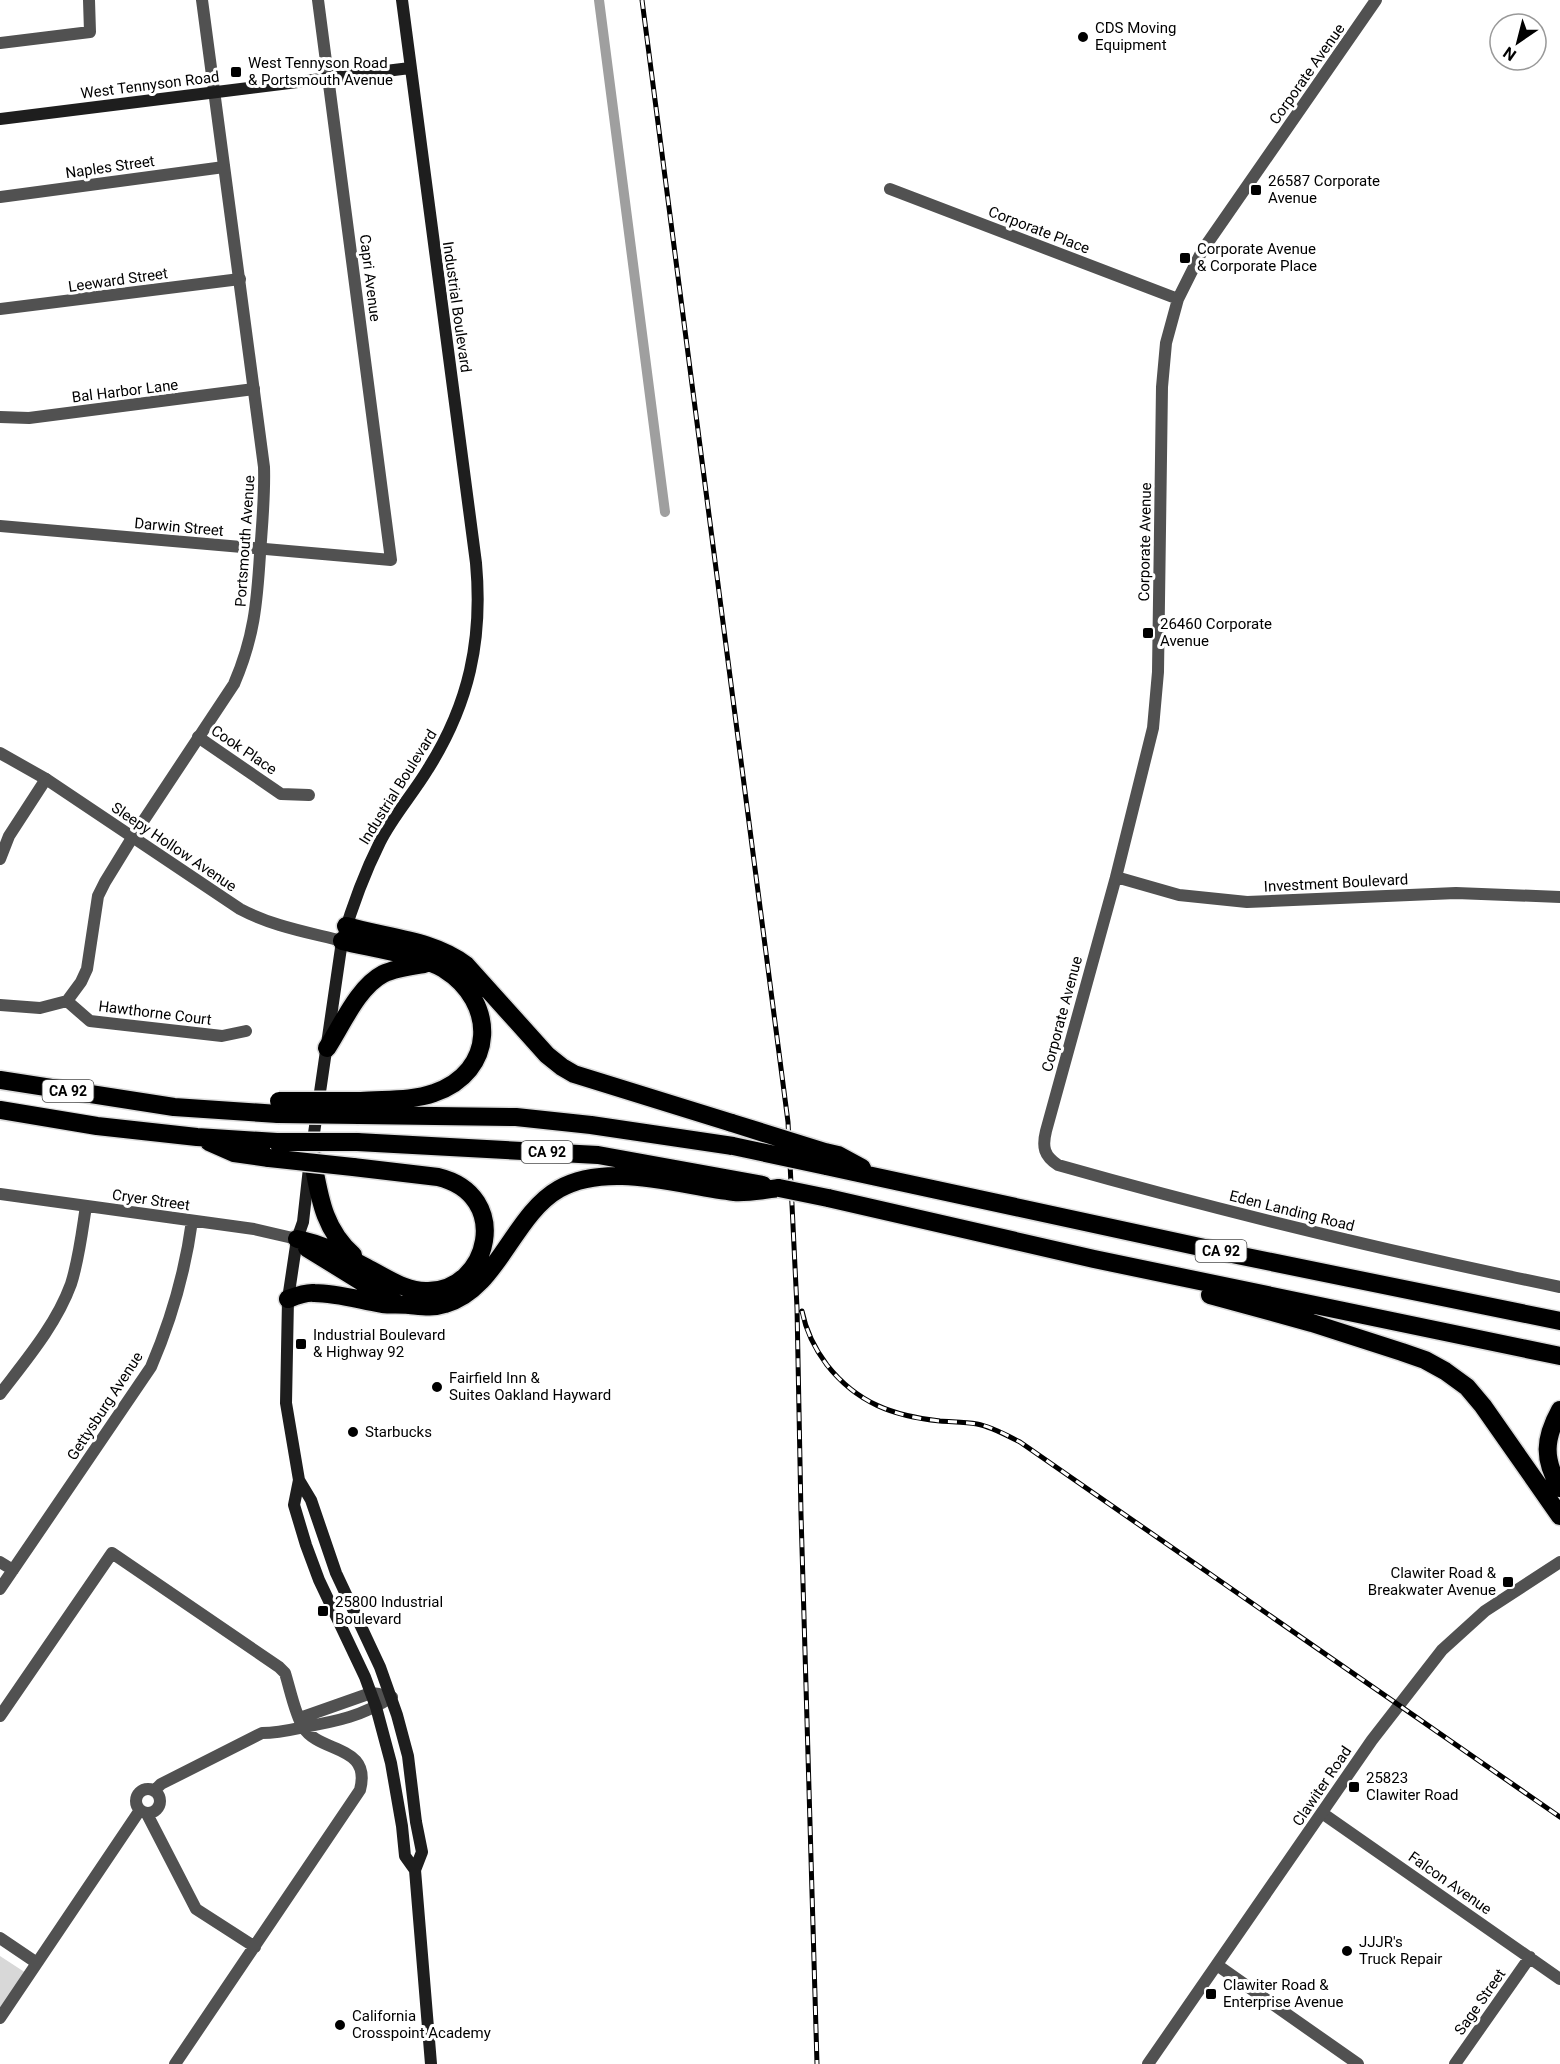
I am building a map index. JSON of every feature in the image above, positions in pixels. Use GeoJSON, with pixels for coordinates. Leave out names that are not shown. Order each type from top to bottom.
{"type":"FeatureCollection","features":[{"type":"Feature","properties":{"kind":"highway"},"geometry":{"type":"LineString","coordinates":[[344,933],[444,970],[459,981],[473,998],[478,1009],[482,1031],[480,1051],[472,1068],[458,1082],[433,1094],[360,1108]]}},
{"type":"Feature","properties":{"kind":"highway"},"geometry":{"type":"LineString","coordinates":[[344,933],[426,944],[450,954],[466,965],[547,1055],[562,1068],[574,1074],[732,1123],[826,1159]]}},
{"type":"Feature","properties":{"kind":"highway"},"geometry":{"type":"LineString","coordinates":[[327,1048],[365,987],[380,975],[390,971],[429,963]]}},
{"type":"Feature","properties":{"kind":"highway","name":"CA 92"},"geometry":{"type":"LineString","coordinates":[[0,1080],[174,1107],[360,1108],[516,1117],[591,1125],[826,1159],[882,1178],[1237,1255],[1560,1321]]}},
{"type":"Feature","properties":{"kind":"highway","name":"CA 92"},"geometry":{"type":"LineString","coordinates":[[0,1110],[97,1126],[197,1137],[234,1153],[357,1142],[598,1155],[735,1185],[779,1188],[828,1198],[1094,1259],[1560,1356]]}},
{"type":"Feature","properties":{"kind":"highway"},"geometry":{"type":"LineString","coordinates":[[273,1150],[353,1167],[450,1180],[465,1188],[483,1213],[485,1229],[482,1250],[470,1271],[462,1280],[430,1292],[416,1291],[317,1243],[297,1239]]}},
{"type":"Feature","properties":{"kind":"highway"},"geometry":{"type":"LineString","coordinates":[[311,1152],[319,1194],[331,1231],[341,1245],[370,1269]]}},
{"type":"Feature","properties":{"kind":"highway"},"geometry":{"type":"LineString","coordinates":[[288,1299],[312,1292],[385,1305],[438,1306],[468,1293],[487,1273],[538,1204],[558,1190],[580,1180],[603,1176],[735,1185]]}},
{"type":"Feature","properties":{"kind":"highway"},"geometry":{"type":"LineString","coordinates":[[297,1239],[313,1254],[397,1304]]}},
{"type":"Feature","properties":{"kind":"highway"},"geometry":{"type":"LineString","coordinates":[[1094,1259],[1125,1272],[1311,1323],[1425,1360],[1445,1371],[1467,1387],[1483,1406],[1560,1516]]}},
{"type":"Feature","properties":{"kind":"highway"},"geometry":{"type":"LineString","coordinates":[[1560,1410],[1550,1428],[1547,1444],[1550,1466],[1560,1488]]}},
{"type":"Feature","properties":{"kind":"main road","name":"Industrial Boulevard"},"geometry":{"type":"LineString","coordinates":[[402,0],[476,563],[479,597],[477,637],[471,672],[446,740],[381,841],[362,880],[344,933],[311,1152],[303,1222],[297,1239],[288,1299],[286,1403],[299,1480],[294,1505],[306,1545],[376,1707],[391,1763],[405,1856],[415,1870]]}},
{"type":"Feature","properties":{"kind":"main road","name":"West Tennyson Road"},"geometry":{"type":"LineString","coordinates":[[0,119],[410,68]]}},
{"type":"Feature","properties":{"kind":"main road","name":"Industrial Boulevard"},"geometry":{"type":"LineString","coordinates":[[299,1480],[311,1500],[336,1573],[392,1696],[408,1756],[422,1852],[415,1870],[431,2064]]}},
{"type":"Feature","properties":{"kind":"street"},"geometry":{"type":"LineString","coordinates":[[0,43],[90,32],[89,0]]}},
{"type":"Feature","properties":{"kind":"street","name":"Portsmouth Avenue"},"geometry":{"type":"LineString","coordinates":[[67,1001],[81,982],[87,969],[98,896],[132,837],[234,684],[245,658],[257,602],[265,508],[264,466],[202,0]]}},
{"type":"Feature","properties":{"kind":"street","name":"Capri Avenue"},"geometry":{"type":"LineString","coordinates":[[318,0],[391,560]]}},
{"type":"Feature","properties":{"kind":"street","name":"Corporate Avenue"},"geometry":{"type":"LineString","coordinates":[[1046,1131],[1116,877],[1153,728],[1158,660],[1162,387],[1166,343],[1178,299],[1202,251],[1377,0]]}},
{"type":"Feature","properties":{"kind":"street","name":"Naples Street"},"geometry":{"type":"LineString","coordinates":[[0,197],[224,167]]}},
{"type":"Feature","properties":{"kind":"street","name":"Corporate Place"},"geometry":{"type":"LineString","coordinates":[[890,189],[1178,299]]}},
{"type":"Feature","properties":{"kind":"street","name":"Leeward Street"},"geometry":{"type":"LineString","coordinates":[[0,309],[240,279]]}},
{"type":"Feature","properties":{"kind":"street","name":"Bal Harbor Lane"},"geometry":{"type":"LineString","coordinates":[[0,417],[29,418],[254,389]]}},
{"type":"Feature","properties":{"kind":"street","name":"Darwin Street"},"geometry":{"type":"LineString","coordinates":[[0,526],[391,560]]}},
{"type":"Feature","properties":{"kind":"street","name":"Cook Place"},"geometry":{"type":"LineString","coordinates":[[198,737],[281,794],[309,795]]}},
{"type":"Feature","properties":{"kind":"street","name":"Sleepy Hollow Avenue"},"geometry":{"type":"LineString","coordinates":[[0,753],[46,779],[258,919],[344,933]]}},
{"type":"Feature","properties":{"kind":"street"},"geometry":{"type":"LineString","coordinates":[[0,859],[9,836],[46,779]]}},
{"type":"Feature","properties":{"kind":"street","name":"Investment Boulevard"},"geometry":{"type":"LineString","coordinates":[[1116,877],[1179,895],[1247,902],[1456,893],[1560,897]]}},
{"type":"Feature","properties":{"kind":"street"},"geometry":{"type":"LineString","coordinates":[[0,1005],[40,1008],[67,1001]]}},
{"type":"Feature","properties":{"kind":"street","name":"Hawthorne Court"},"geometry":{"type":"LineString","coordinates":[[67,1001],[90,1021],[222,1036],[246,1031]]}},
{"type":"Feature","properties":{"kind":"street","name":"Eden Landing Road"},"geometry":{"type":"LineString","coordinates":[[1046,1131],[1044,1141],[1046,1154],[1058,1165],[1362,1245],[1560,1287]]}},
{"type":"Feature","properties":{"kind":"street","name":"Cryer Street"},"geometry":{"type":"LineString","coordinates":[[0,1194],[254,1229],[297,1239]]}},
{"type":"Feature","properties":{"kind":"street"},"geometry":{"type":"LineString","coordinates":[[0,1394],[49,1328],[70,1286],[78,1260],[86,1206]]}},
{"type":"Feature","properties":{"kind":"street","name":"Gettysburg Avenue"},"geometry":{"type":"LineString","coordinates":[[0,1589],[151,1367],[166,1333],[179,1291],[192,1221]]}},
{"type":"Feature","properties":{"kind":"street"},"geometry":{"type":"LineString","coordinates":[[0,1716],[112,1552],[279,1667],[285,1673],[301,1723],[320,1742],[336,1747],[353,1758],[360,1768],[363,1778],[360,1790],[175,2064]]}},
{"type":"Feature","properties":{"kind":"street"},"geometry":{"type":"LineString","coordinates":[[0,1562],[13,1570]]}},
{"type":"Feature","properties":{"kind":"street","name":"Clawiter Road"},"geometry":{"type":"LineString","coordinates":[[1148,2064],[1372,1740],[1442,1650],[1485,1611],[1560,1562]]}},
{"type":"Feature","properties":{"kind":"street"},"geometry":{"type":"LineString","coordinates":[[154,1791],[161,1784],[262,1734],[285,1732],[338,1704],[371,1693],[392,1696]]}},
{"type":"Feature","properties":{"kind":"street"},"geometry":{"type":"LineString","coordinates":[[301,1723],[338,1721],[376,1707],[392,1696]]}},
{"type":"Feature","properties":{"kind":"street"},"geometry":{"type":"LineString","coordinates":[[336,1747],[330,1734],[338,1721],[338,1704]]}},
{"type":"Feature","properties":{"kind":"street"},"geometry":{"type":"LineString","coordinates":[[144,1812],[152,1813],[159,1806],[159,1797],[154,1791],[148,1789],[140,1793],[136,1801],[196,1909],[255,1947]]}},
{"type":"Feature","properties":{"kind":"street"},"geometry":{"type":"LineString","coordinates":[[0,2018],[144,1812]]}},
{"type":"Feature","properties":{"kind":"street","name":"Falcon Avenue"},"geometry":{"type":"LineString","coordinates":[[1322,1813],[1560,1979]]}},
{"type":"Feature","properties":{"kind":"street"},"geometry":{"type":"LineString","coordinates":[[0,1938],[37,1963]]}},
{"type":"Feature","properties":{"kind":"street","name":"Sage Street"},"geometry":{"type":"LineString","coordinates":[[1455,2064],[1530,1957]]}},
{"type":"Feature","properties":{"kind":"street"},"geometry":{"type":"LineString","coordinates":[[1218,1965],[1358,2064]]}},
{"type":"Feature","properties":{"kind":"shaded area"},"geometry":{"type":"Polygon","coordinates":[[[0,1956],[26,1973],[0,2013],[0,1956]]]}},
{"type":"Feature","properties":{"kind":"waterway"},"geometry":{"type":"LineString","coordinates":[[599,0],[665,512]]}},
{"type":"Feature","properties":{"kind":"railway"},"geometry":{"type":"LineString","coordinates":[[642,0],[788,1122],[797,1308],[817,2064]]}},
{"type":"Feature","properties":{"kind":"railway"},"geometry":{"type":"LineString","coordinates":[[802,1311],[815,1346],[827,1365],[851,1389],[864,1398],[892,1411],[923,1419],[983,1425],[1020,1442],[1560,1817]]}},
{"type":"Feature","properties":{"kind":"place","name":"CDS Moving Equipment"},"geometry":{"type":"Point","coordinates":[1083,37]}},
{"type":"Feature","properties":{"kind":"place","name":"West Tennyson Road & Portsmouth Avenue"},"geometry":{"type":"Point","coordinates":[236,72]}},
{"type":"Feature","properties":{"kind":"place","name":"26587 Corporate Avenue"},"geometry":{"type":"Point","coordinates":[1256,190]}},
{"type":"Feature","properties":{"kind":"place","name":"Corporate Avenue & Corporate Place"},"geometry":{"type":"Point","coordinates":[1185,258]}},
{"type":"Feature","properties":{"kind":"place","name":"26460 Corporate Avenue"},"geometry":{"type":"Point","coordinates":[1148,633]}},
{"type":"Feature","properties":{"kind":"place","name":"Industrial Boulevard & Highway 92"},"geometry":{"type":"Point","coordinates":[301,1344]}},
{"type":"Feature","properties":{"kind":"place","name":"Fairfield Inn & Suites Oakland Hayward"},"geometry":{"type":"Point","coordinates":[437,1387]}},
{"type":"Feature","properties":{"kind":"place","name":"Starbucks"},"geometry":{"type":"Point","coordinates":[353,1432]}},
{"type":"Feature","properties":{"kind":"place","name":"Clawiter Road & Breakwater Avenue"},"geometry":{"type":"Point","coordinates":[1508,1582]}},
{"type":"Feature","properties":{"kind":"place","name":"25800 Industrial Boulevard"},"geometry":{"type":"Point","coordinates":[323,1611]}},
{"type":"Feature","properties":{"kind":"place","name":"25823 Clawiter Road"},"geometry":{"type":"Point","coordinates":[1354,1787]}},
{"type":"Feature","properties":{"kind":"place","name":"JJJR's Truck Repair"},"geometry":{"type":"Point","coordinates":[1347,1951]}},
{"type":"Feature","properties":{"kind":"place","name":"Clawiter Road & Enterprise Avenue"},"geometry":{"type":"Point","coordinates":[1211,1994]}},
{"type":"Feature","properties":{"kind":"place","name":"California Crosspoint Academy"},"geometry":{"type":"Point","coordinates":[340,2025]}}]}
